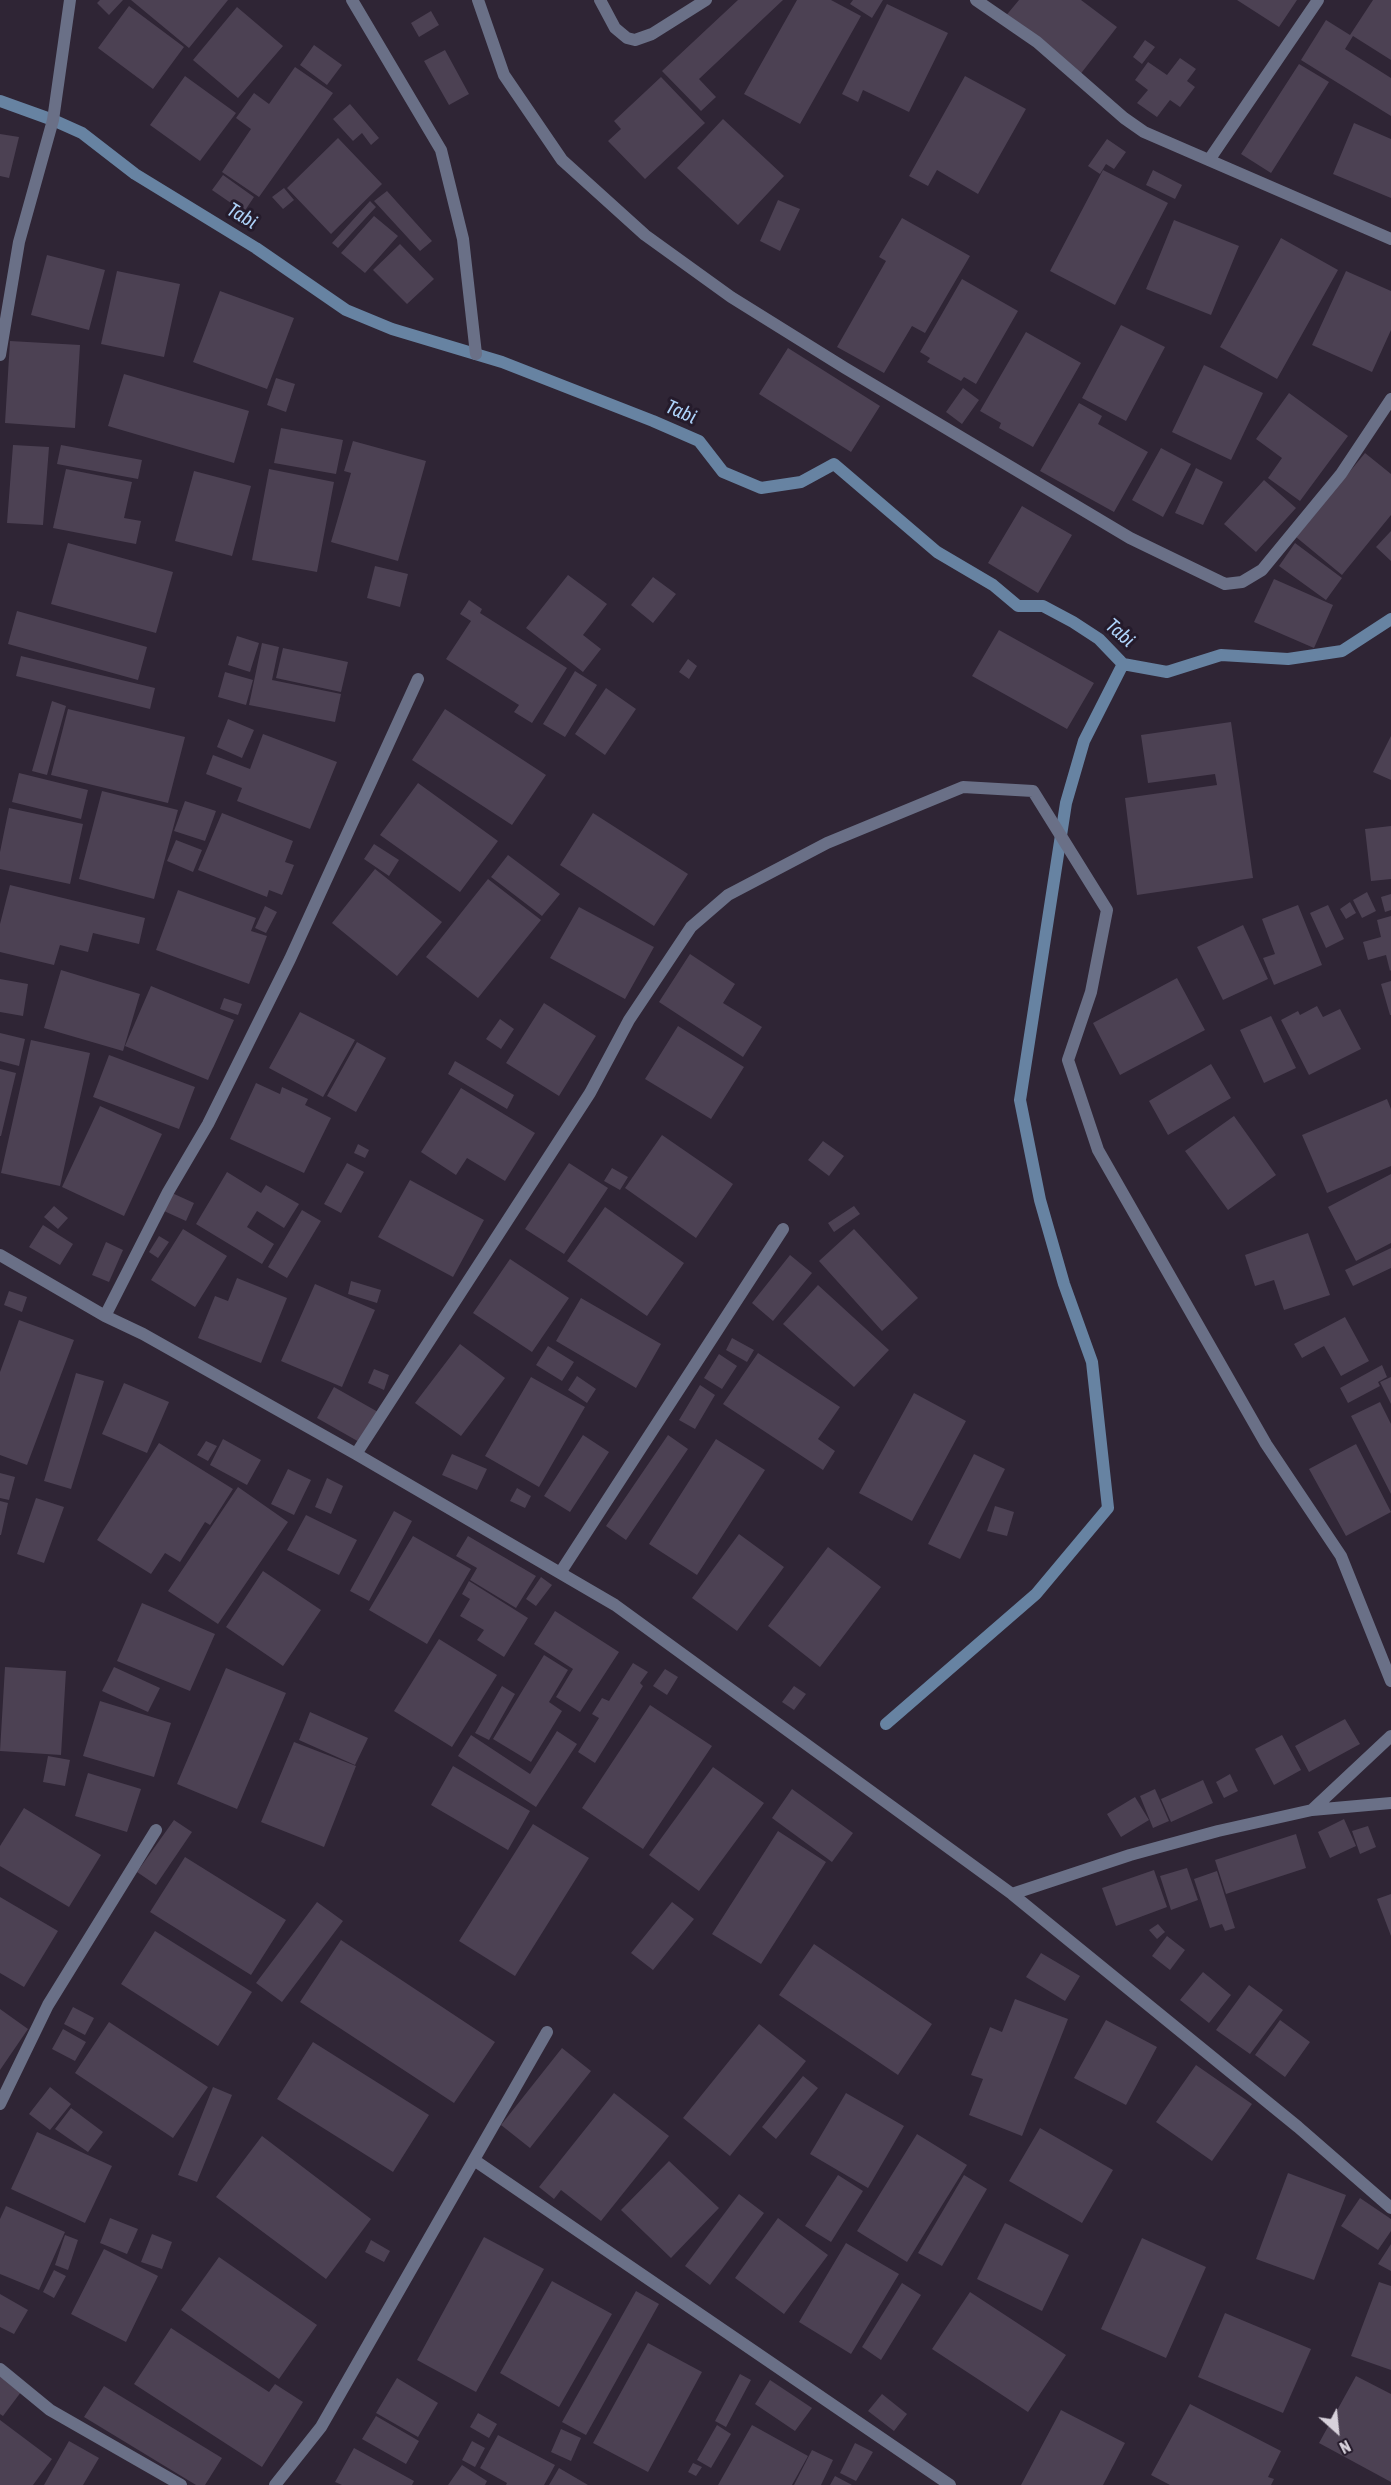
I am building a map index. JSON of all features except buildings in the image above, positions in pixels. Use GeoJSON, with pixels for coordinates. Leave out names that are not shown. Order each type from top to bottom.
{"type":"FeatureCollection","features":[{"type":"Feature","properties":{"kind":"street"},"geometry":{"type":"LineString","coordinates":[[0,356],[19,242],[53,120],[70,0]]}},
{"type":"Feature","properties":{"kind":"street"},"geometry":{"type":"LineString","coordinates":[[352,0],[441,150],[463,239],[476,354]]}},
{"type":"Feature","properties":{"kind":"street"},"geometry":{"type":"LineString","coordinates":[[478,0],[504,75],[562,160],[645,235],[730,297],[856,374],[1130,538],[1226,584],[1242,582],[1262,570],[1341,474],[1391,399]]}},
{"type":"Feature","properties":{"kind":"street"},"geometry":{"type":"LineString","coordinates":[[600,0],[615,28],[627,38],[635,40],[652,34],[706,0]]}},
{"type":"Feature","properties":{"kind":"street"},"geometry":{"type":"LineString","coordinates":[[976,0],[1037,42],[1124,118],[1144,132],[1391,239]]}},
{"type":"Feature","properties":{"kind":"street"},"geometry":{"type":"LineString","coordinates":[[1209,160],[1318,0]]}},
{"type":"Feature","properties":{"kind":"street"},"geometry":{"type":"LineString","coordinates":[[105,1316],[168,1192],[208,1124],[290,959],[418,679]]}},
{"type":"Feature","properties":{"kind":"street"},"geometry":{"type":"LineString","coordinates":[[356,1454],[590,1093],[629,1020],[691,927],[728,895],[827,843],[963,787],[1033,791],[1107,910],[1090,992],[1068,1060],[1098,1150],[1266,1444],[1341,1556],[1391,1681]]}},
{"type":"Feature","properties":{"kind":"street"},"geometry":{"type":"LineString","coordinates":[[560,1573],[783,1229]]}},
{"type":"Feature","properties":{"kind":"street"},"geometry":{"type":"LineString","coordinates":[[0,1255],[105,1316],[143,1334],[356,1454],[615,1605],[1012,1894],[1298,2127],[1391,2208]]}},
{"type":"Feature","properties":{"kind":"street"},"geometry":{"type":"LineString","coordinates":[[1312,1810],[1391,1736]]}},
{"type":"Feature","properties":{"kind":"street"},"geometry":{"type":"LineString","coordinates":[[1012,1894],[1130,1855],[1218,1831],[1312,1810],[1391,1803]]}},
{"type":"Feature","properties":{"kind":"street"},"geometry":{"type":"LineString","coordinates":[[0,2104],[48,2005],[156,1830]]}},
{"type":"Feature","properties":{"kind":"street"},"geometry":{"type":"LineString","coordinates":[[275,2485],[321,2427],[547,2032]]}},
{"type":"Feature","properties":{"kind":"street"},"geometry":{"type":"LineString","coordinates":[[474,2160],[950,2485]]}},
{"type":"Feature","properties":{"kind":"street"},"geometry":{"type":"LineString","coordinates":[[0,2369],[50,2410],[181,2485]]}},
{"type":"Feature","properties":{"kind":"waterway","name":"Tabi"},"geometry":{"type":"LineString","coordinates":[[0,101],[82,133],[135,174],[256,248],[346,310],[392,329],[502,362],[653,421],[699,441],[723,472],[761,488],[801,482],[834,464],[937,552],[993,585],[1018,606],[1043,606],[1073,622],[1099,639],[1123,664],[1167,672],[1221,655],[1288,659],[1342,651],[1391,619]]}},
{"type":"Feature","properties":{"kind":"waterway"},"geometry":{"type":"LineString","coordinates":[[886,1724],[1036,1594],[1108,1508],[1092,1362],[1064,1284],[1040,1200],[1020,1100],[1066,803],[1084,741],[1123,664]]}}]}
